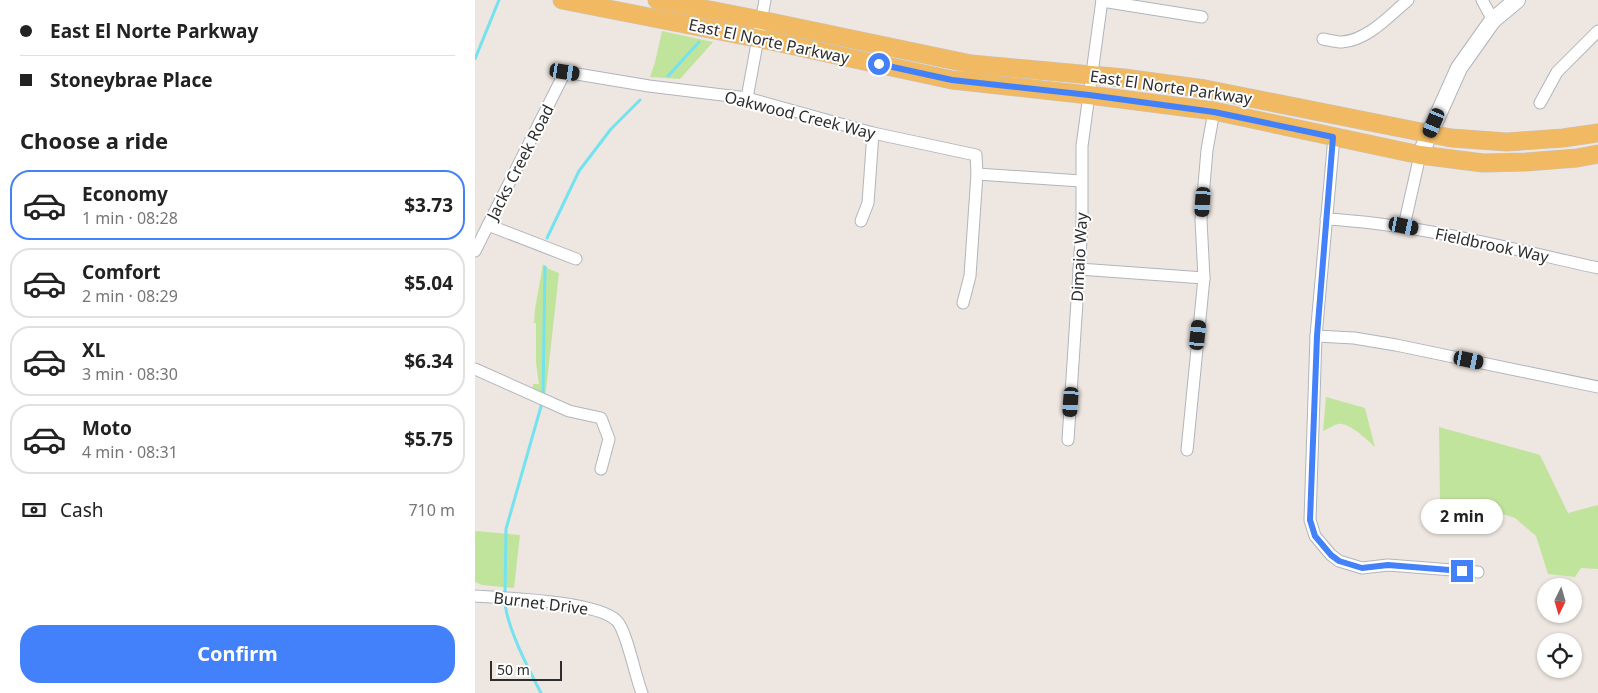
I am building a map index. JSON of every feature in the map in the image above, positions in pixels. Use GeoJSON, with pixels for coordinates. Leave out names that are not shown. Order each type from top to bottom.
{"type":"FeatureCollection","features":[{"type":"Feature","properties":{"kind":"main road","name":"East El Norte Parkway"},"geometry":{"type":"LineString","coordinates":[[562,0],[758,38],[952,80],[1089,95],[1214,112],[1420,155],[1483,163],[1526,162],[1577,158],[1598,154]]}},
{"type":"Feature","properties":{"kind":"main road","name":"East El Norte Parkway"},"geometry":{"type":"LineString","coordinates":[[657,0],[971,64],[1205,89],[1464,140],[1507,142],[1563,138],[1598,133]]}},
{"type":"Feature","properties":{"kind":"main road"},"geometry":{"type":"LineString","coordinates":[[1420,155],[1459,68],[1493,20],[1517,0]]}},
{"type":"Feature","properties":{"kind":"street"},"geometry":{"type":"LineString","coordinates":[[747,98],[765,0]]}},
{"type":"Feature","properties":{"kind":"street"},"geometry":{"type":"LineString","coordinates":[[1102,0],[1202,17]]}},
{"type":"Feature","properties":{"kind":"street","name":"Dimaio Way"},"geometry":{"type":"LineString","coordinates":[[1068,440],[1082,224],[1082,146],[1102,0]]}},
{"type":"Feature","properties":{"kind":"street"},"geometry":{"type":"LineString","coordinates":[[1323,39],[1341,42],[1353,40],[1369,33],[1408,0]]}},
{"type":"Feature","properties":{"kind":"street"},"geometry":{"type":"LineString","coordinates":[[1482,0],[1493,20]]}},
{"type":"Feature","properties":{"kind":"street"},"geometry":{"type":"LineString","coordinates":[[1539,103],[1557,72],[1598,31]]}},
{"type":"Feature","properties":{"kind":"street","name":"Oakwood Creek Way"},"geometry":{"type":"LineString","coordinates":[[565,72],[649,86],[747,98],[873,133],[976,155],[977,174]]}},
{"type":"Feature","properties":{"kind":"street","name":"Jacks Creek Road"},"geometry":{"type":"LineString","coordinates":[[475,251],[565,72]]}},
{"type":"Feature","properties":{"kind":"street"},"geometry":{"type":"LineString","coordinates":[[1187,450],[1204,278],[1201,220],[1207,150],[1214,112]]}},
{"type":"Feature","properties":{"kind":"street"},"geometry":{"type":"LineString","coordinates":[[861,221],[867,204],[873,133]]}},
{"type":"Feature","properties":{"kind":"street"},"geometry":{"type":"LineString","coordinates":[[1333,137],[1317,336],[1310,520],[1315,536],[1331,555],[1339,561],[1362,568],[1388,565],[1478,572]]}},
{"type":"Feature","properties":{"kind":"street"},"geometry":{"type":"LineString","coordinates":[[1404,226],[1420,155]]}},
{"type":"Feature","properties":{"kind":"street"},"geometry":{"type":"LineString","coordinates":[[963,304],[971,276],[977,174],[1081,180]]}},
{"type":"Feature","properties":{"kind":"street","name":"Fieldbrook Way"},"geometry":{"type":"LineString","coordinates":[[1326,219],[1404,226],[1598,268]]}},
{"type":"Feature","properties":{"kind":"street"},"geometry":{"type":"LineString","coordinates":[[488,225],[576,259]]}},
{"type":"Feature","properties":{"kind":"street"},"geometry":{"type":"LineString","coordinates":[[1079,269],[1204,278]]}},
{"type":"Feature","properties":{"kind":"street"},"geometry":{"type":"LineString","coordinates":[[1317,336],[1354,338],[1396,345],[1598,387]]}},
{"type":"Feature","properties":{"kind":"street"},"geometry":{"type":"LineString","coordinates":[[475,368],[569,411],[601,418],[609,439],[601,468]]}},
{"type":"Feature","properties":{"kind":"street","name":"Burnet Drive"},"geometry":{"type":"LineString","coordinates":[[481,596],[584,607],[605,612],[617,621],[624,634],[642,693]]}},
{"type":"Feature","properties":{"kind":"green space"},"geometry":{"type":"Polygon","coordinates":[[[662,31],[713,42],[680,79],[650,77],[662,31]]]}},
{"type":"Feature","properties":{"kind":"green space"},"geometry":{"type":"Polygon","coordinates":[[[543,264],[559,273],[545,399],[532,392],[533,384],[539,384],[536,363],[536,323],[534,323],[543,264]]]}},
{"type":"Feature","properties":{"kind":"green space"},"geometry":{"type":"Polygon","coordinates":[[[1326,397],[1365,408],[1375,447],[1358,432],[1342,424],[1323,431],[1326,397]]]}},
{"type":"Feature","properties":{"kind":"green space"},"geometry":{"type":"Polygon","coordinates":[[[1439,427],[1540,455],[1568,513],[1598,505],[1598,569],[1581,568],[1575,577],[1548,574],[1536,536],[1515,518],[1475,505],[1440,500],[1439,427]]]}},
{"type":"Feature","properties":{"kind":"green space"},"geometry":{"type":"Polygon","coordinates":[[[475,531],[520,535],[514,588],[482,585],[475,582],[475,531]]]}},
{"type":"Feature","properties":{"kind":"waterway"},"geometry":{"type":"LineString","coordinates":[[475,59],[499,0]]}},
{"type":"Feature","properties":{"kind":"waterway"},"geometry":{"type":"LineString","coordinates":[[668,76],[699,42]]}},
{"type":"Feature","properties":{"kind":"waterway"},"geometry":{"type":"LineString","coordinates":[[547,238],[579,171],[611,129],[640,100]]}},
{"type":"Feature","properties":{"kind":"waterway"},"geometry":{"type":"LineString","coordinates":[[543,397],[545,267]]}},
{"type":"Feature","properties":{"kind":"waterway"},"geometry":{"type":"LineString","coordinates":[[505,595],[506,529],[542,403]]}},
{"type":"Feature","properties":{"kind":"waterway"},"geometry":{"type":"LineString","coordinates":[[505,601],[509,623],[541,693]]}},
{"type":"Feature","properties":{"kind":"route"},"geometry":{"type":"LineString","coordinates":[[879,64],[952,80],[1089,95],[1214,112],[1333,137],[1317,336],[1310,520],[1315,536],[1331,555],[1339,561],[1362,568],[1388,565],[1462,571]]}}]}
